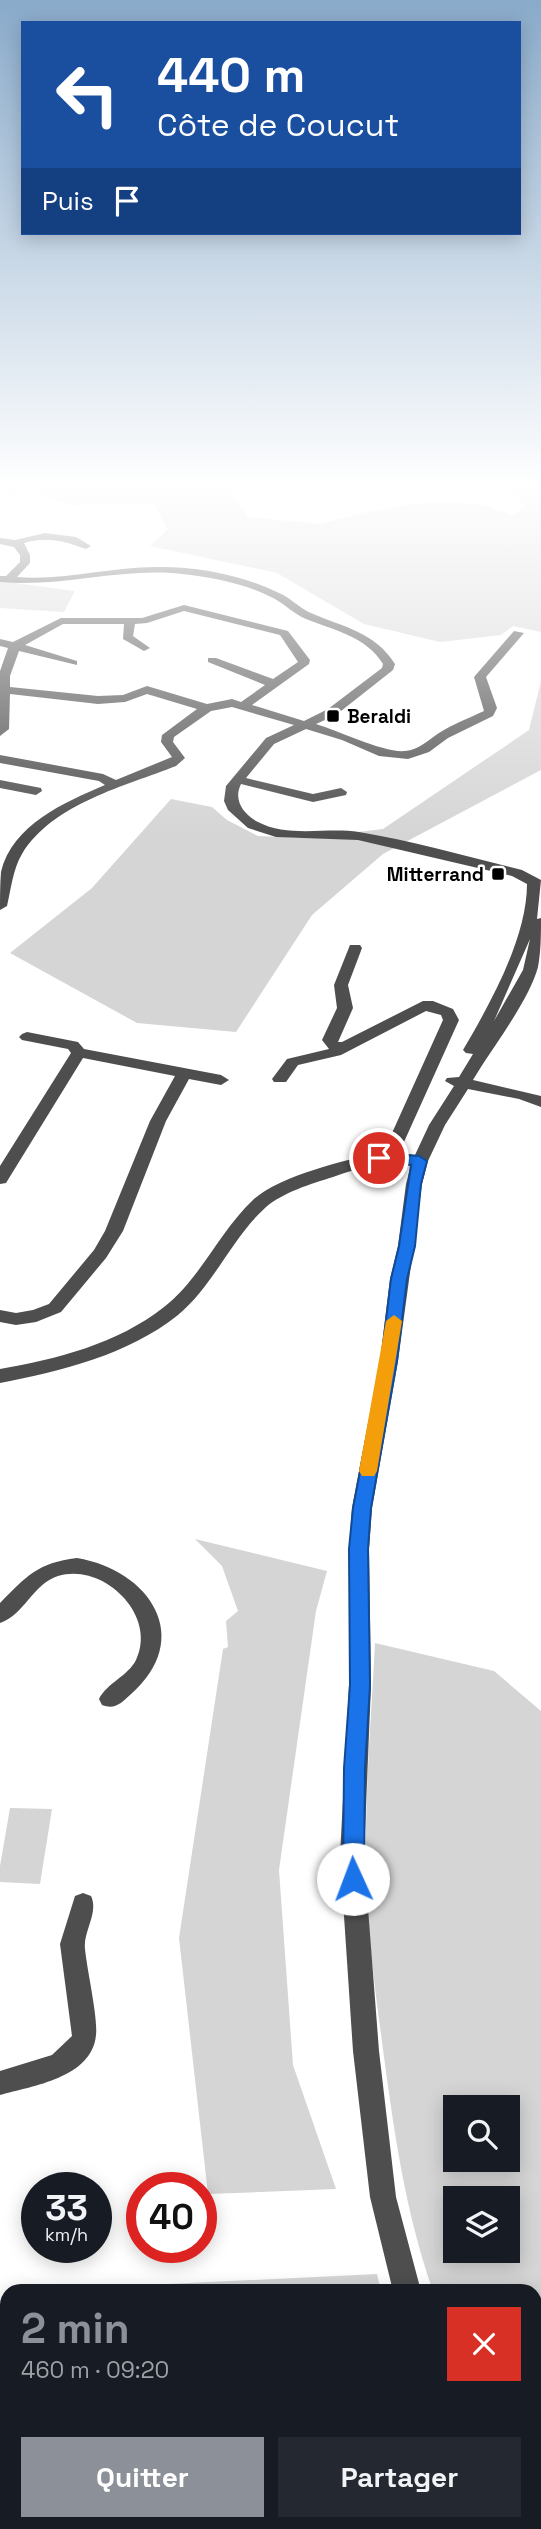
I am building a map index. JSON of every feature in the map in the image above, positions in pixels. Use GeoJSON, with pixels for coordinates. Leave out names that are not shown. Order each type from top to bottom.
{"type":"FeatureCollection","features":[{"type":"Feature","properties":{"kind":"street"},"geometry":{"type":"LineString","coordinates":[[285,601],[306,615],[354,634],[384,655],[389,664],[381,676],[345,704],[270,741],[236,779],[231,792],[235,810],[260,829],[289,835],[358,836],[537,877],[534,915],[522,957],[437,1125],[415,1160],[407,1246],[399,1279],[389,1361],[362,1508],[360,1685],[352,1856],[366,2050],[383,2197],[405,2284]]}},
{"type":"Feature","properties":{"kind":"street"},"geometry":{"type":"LineString","coordinates":[[0,732],[3,729],[6,666],[15,646],[61,621],[143,621],[184,608],[284,633],[304,660],[303,664],[244,705]]}},
{"type":"Feature","properties":{"kind":"street"},"geometry":{"type":"LineString","coordinates":[[284,633],[284,629],[306,615]]}},
{"type":"Feature","properties":{"kind":"street"},"geometry":{"type":"LineString","coordinates":[[130,621],[127,637],[144,648]]}},
{"type":"Feature","properties":{"kind":"street"},"geometry":{"type":"LineString","coordinates":[[0,906],[5,877],[21,845],[49,818],[179,758],[167,742],[168,735],[207,708],[232,703],[244,705],[346,737],[383,753],[418,753],[444,735],[489,713],[491,708],[482,689],[480,677],[518,633]]}},
{"type":"Feature","properties":{"kind":"street"},"geometry":{"type":"LineString","coordinates":[[0,642],[73,663]]}},
{"type":"Feature","properties":{"kind":"street"},"geometry":{"type":"LineString","coordinates":[[212,660],[242,674],[275,684]]}},
{"type":"Feature","properties":{"kind":"street"},"geometry":{"type":"LineString","coordinates":[[4,690],[98,700],[125,698],[147,690],[207,708]]}},
{"type":"Feature","properties":{"kind":"street"},"geometry":{"type":"LineString","coordinates":[[0,759],[103,778],[117,786]]}},
{"type":"Feature","properties":{"kind":"street"},"geometry":{"type":"LineString","coordinates":[[21,788],[41,766]]}},
{"type":"Feature","properties":{"kind":"street"},"geometry":{"type":"LineString","coordinates":[[236,779],[313,798],[341,792]]}},
{"type":"Feature","properties":{"kind":"street"},"geometry":{"type":"LineString","coordinates":[[0,785],[36,791]]}},
{"type":"Feature","properties":{"kind":"street"},"geometry":{"type":"LineString","coordinates":[[0,845],[21,845]]}},
{"type":"Feature","properties":{"kind":"street"},"geometry":{"type":"LineString","coordinates":[[458,1083],[502,1023],[530,970],[541,922]]}},
{"type":"Feature","properties":{"kind":"street"},"geometry":{"type":"LineString","coordinates":[[342,1047],[332,1045],[330,1040],[345,1008],[341,985],[355,948]]}},
{"type":"Feature","properties":{"kind":"street"},"geometry":{"type":"LineString","coordinates":[[280,1079],[293,1062],[328,1055],[369,1037],[423,1006],[442,1009],[451,1020],[389,1157]]}},
{"type":"Feature","properties":{"kind":"street"},"geometry":{"type":"LineString","coordinates":[[27,1037],[72,1045],[79,1053],[221,1080]]}},
{"type":"Feature","properties":{"kind":"street"},"geometry":{"type":"LineString","coordinates":[[0,1179],[79,1053]]}},
{"type":"Feature","properties":{"kind":"street"},"geometry":{"type":"LineString","coordinates":[[0,1316],[16,1319],[37,1317],[55,1308],[100,1254],[114,1231],[158,1121],[184,1073]]}},
{"type":"Feature","properties":{"kind":"street"},"geometry":{"type":"LineString","coordinates":[[458,1083],[523,1095],[541,1102]]}},
{"type":"Feature","properties":{"kind":"street"},"geometry":{"type":"LineString","coordinates":[[0,1376],[61,1363],[97,1350],[171,1312],[196,1287],[249,1216],[268,1197],[313,1179],[389,1157],[415,1160]]}},
{"type":"Feature","properties":{"kind":"street"},"geometry":{"type":"LineString","coordinates":[[0,1615],[30,1583],[56,1568],[86,1565],[117,1579],[147,1615],[151,1642],[146,1661],[136,1675],[110,1699]]}},
{"type":"Feature","properties":{"kind":"street"},"geometry":{"type":"LineString","coordinates":[[0,2082],[66,2062],[81,2046],[84,2036],[72,1944],[83,1904]]}},
{"type":"Feature","properties":{"kind":"shaded area"},"geometry":{"type":"Polygon","coordinates":[[[0,601],[70,601],[64,612],[0,608],[0,601]]]}},
{"type":"Feature","properties":{"kind":"shaded area"},"geometry":{"type":"Polygon","coordinates":[[[325,601],[541,601],[541,632],[513,626],[501,635],[440,642],[364,624],[325,601]]]}},
{"type":"Feature","properties":{"kind":"shaded area"},"geometry":{"type":"Polygon","coordinates":[[[541,681],[541,770],[383,854],[312,915],[236,1032],[137,1023],[10,953],[92,888],[171,799],[212,807],[227,820],[258,836],[308,838],[383,829],[529,730],[541,681]]]}},
{"type":"Feature","properties":{"kind":"shaded area"},"geometry":{"type":"Polygon","coordinates":[[[195,1539],[327,1571],[316,1611],[279,1870],[293,2065],[336,2189],[217,2194],[217,2172],[206,2172],[179,1938],[223,1649],[228,1647],[226,1621],[238,1611],[222,1566],[195,1539]]]}},
{"type":"Feature","properties":{"kind":"shaded area"},"geometry":{"type":"Polygon","coordinates":[[[375,1643],[494,1671],[541,1711],[541,2284],[431,2284],[402,2176],[392,2117],[370,1934],[366,1831],[375,1643]]]}},
{"type":"Feature","properties":{"kind":"shaded area"},"geometry":{"type":"Polygon","coordinates":[[[10,1808],[52,1809],[40,1884],[0,1882],[0,1866],[10,1808]]]}},
{"type":"Feature","properties":{"kind":"shaded area"},"geometry":{"type":"Polygon","coordinates":[[[377,2274],[379,2284],[168,2284],[377,2274]]]}},
{"type":"Feature","properties":{"kind":"slow traffic"},"geometry":{"type":"LineString","coordinates":[[368,1471],[394,1321]]}},
{"type":"Feature","properties":{"kind":"place","name":"Beraldi"},"geometry":{"type":"Point","coordinates":[333,716]}},
{"type":"Feature","properties":{"kind":"place","name":"Mitterrand"},"geometry":{"type":"Point","coordinates":[498,874]}},
{"type":"Feature","properties":{"kind":"route"},"geometry":{"type":"LineString","coordinates":[[353,1879],[360,1685],[359,1549],[362,1508],[389,1361],[399,1279],[407,1246],[419,1161],[379,1158]]}}]}
